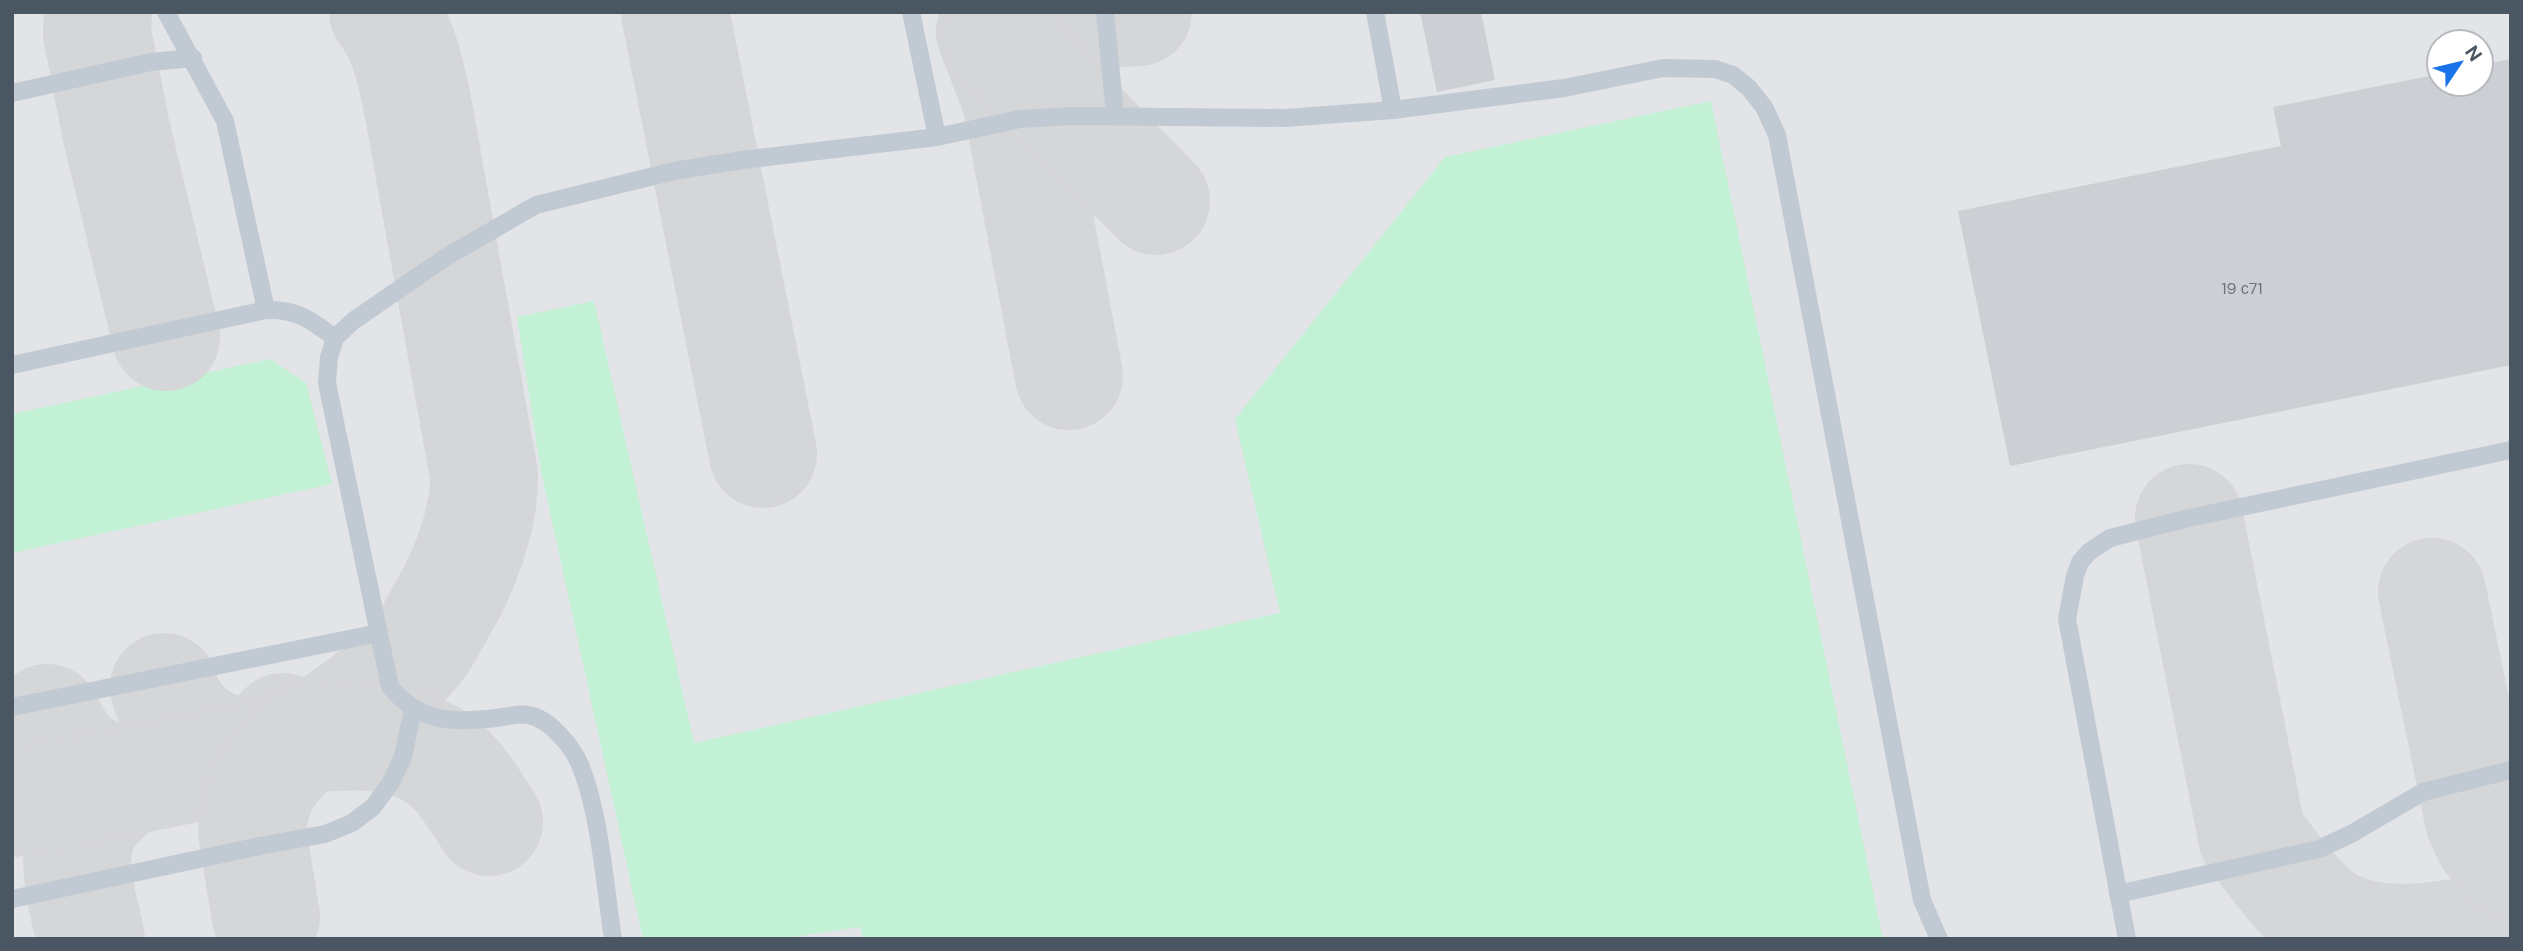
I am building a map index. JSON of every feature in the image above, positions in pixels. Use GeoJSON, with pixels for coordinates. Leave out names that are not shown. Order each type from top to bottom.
{"type":"FeatureCollection","features":[{"type":"Feature","properties":{"kind":"lane"},"geometry":{"type":"LineString","coordinates":[[166,12],[225,121],[266,310]]}},
{"type":"Feature","properties":{"kind":"lane"},"geometry":{"type":"LineString","coordinates":[[911,12],[937,137]]}},
{"type":"Feature","properties":{"kind":"lane"},"geometry":{"type":"LineString","coordinates":[[1105,12],[1115,116]]}},
{"type":"Feature","properties":{"kind":"lane"},"geometry":{"type":"LineString","coordinates":[[1376,12],[1393,110]]}},
{"type":"Feature","properties":{"kind":"lane"},"geometry":{"type":"LineString","coordinates":[[12,93],[151,62],[192,58]]}},
{"type":"Feature","properties":{"kind":"lane"},"geometry":{"type":"LineString","coordinates":[[613,939],[593,809],[580,765],[553,727],[529,715],[468,722],[444,721],[413,709],[390,687],[327,383],[329,357],[335,338],[353,321],[446,257],[536,205],[674,171],[741,160],[937,137],[1020,119],[1115,116],[1285,118],[1393,110],[1564,88],[1663,68],[1715,69],[1733,75],[1749,88],[1764,107],[1777,135],[1922,900],[1939,939]]}},
{"type":"Feature","properties":{"kind":"lane"},"geometry":{"type":"LineString","coordinates":[[12,365],[266,310],[282,310],[306,317],[335,338]]}},
{"type":"Feature","properties":{"kind":"lane"},"geometry":{"type":"LineString","coordinates":[[2127,939],[2067,619],[2075,576],[2081,562],[2089,552],[2110,538],[2189,518],[2511,450]]}},
{"type":"Feature","properties":{"kind":"lane"},"geometry":{"type":"LineString","coordinates":[[12,706],[379,633]]}},
{"type":"Feature","properties":{"kind":"lane"},"geometry":{"type":"LineString","coordinates":[[12,899],[325,834],[352,823],[373,807],[390,784],[402,757],[413,709]]}},
{"type":"Feature","properties":{"kind":"lane"},"geometry":{"type":"LineString","coordinates":[[2118,894],[2319,849],[2351,834],[2423,792],[2511,770]]}},
{"type":"Feature","properties":{"kind":"shaded area"},"geometry":{"type":"Polygon","coordinates":[[[12,12],[2511,12],[2511,939],[12,939],[12,12]]]}},
{"type":"Feature","properties":{"kind":"green space"},"geometry":{"type":"Polygon","coordinates":[[[1711,101],[1883,939],[863,939],[860,927],[780,939],[643,939],[541,471],[517,317],[594,301],[694,743],[1280,613],[1235,419],[1445,157],[1711,101]]]}},
{"type":"Feature","properties":{"kind":"green space"},"geometry":{"type":"Polygon","coordinates":[[[270,359],[306,383],[332,484],[12,553],[12,414],[270,359]]]}},
{"type":"Feature","properties":{"kind":"building"},"geometry":{"type":"Polygon","coordinates":[[[1420,12],[1481,12],[1495,80],[1437,92],[1420,12]]]}},
{"type":"Feature","properties":{"kind":"building"},"geometry":{"type":"Polygon","coordinates":[[[2511,59],[2511,365],[2010,466],[1958,211],[2281,146],[2273,107],[2425,77],[2425,98],[2495,98],[2495,62],[2511,59]]]}},
{"type":"Feature","properties":{"kind":"taxiway"},"geometry":{"type":"LineString","coordinates":[[98,12],[97,33],[116,130],[166,337]]}},
{"type":"Feature","properties":{"kind":"taxiway"},"geometry":{"type":"LineString","coordinates":[[12,803],[244,757],[298,741],[330,724],[395,674],[420,647],[452,592],[477,526],[484,475],[409,66],[401,43],[383,12]]}},
{"type":"Feature","properties":{"kind":"taxiway"},"geometry":{"type":"LineString","coordinates":[[675,12],[763,454]]}},
{"type":"Feature","properties":{"kind":"taxiway"},"geometry":{"type":"LineString","coordinates":[[1017,12],[1023,15],[1067,16],[1138,12]]}},
{"type":"Feature","properties":{"kind":"taxiway"},"geometry":{"type":"LineString","coordinates":[[990,32],[1016,99],[1069,376]]}},
{"type":"Feature","properties":{"kind":"taxiway"},"geometry":{"type":"LineString","coordinates":[[996,38],[1156,201]]}},
{"type":"Feature","properties":{"kind":"taxiway"},"geometry":{"type":"LineString","coordinates":[[2189,518],[2252,836],[2277,869],[2306,903],[2327,920],[2347,930],[2393,938],[2417,938],[2466,932],[2511,922]]}},
{"type":"Feature","properties":{"kind":"taxiway"},"geometry":{"type":"LineString","coordinates":[[2432,592],[2479,820],[2488,839],[2511,865]]}},
{"type":"Feature","properties":{"kind":"taxiway"},"geometry":{"type":"LineString","coordinates":[[164,687],[177,716],[198,735],[224,748],[255,755],[283,727]]}},
{"type":"Feature","properties":{"kind":"taxiway"},"geometry":{"type":"LineString","coordinates":[[47,718],[62,744],[77,760],[95,771],[124,781],[93,812],[84,826],[79,842],[77,858],[80,891],[91,939]]}},
{"type":"Feature","properties":{"kind":"taxiway"},"geometry":{"type":"LineString","coordinates":[[266,917],[252,831],[254,816],[267,780],[302,739],[386,738],[424,750],[442,761],[458,777],[489,822]]}}]}
